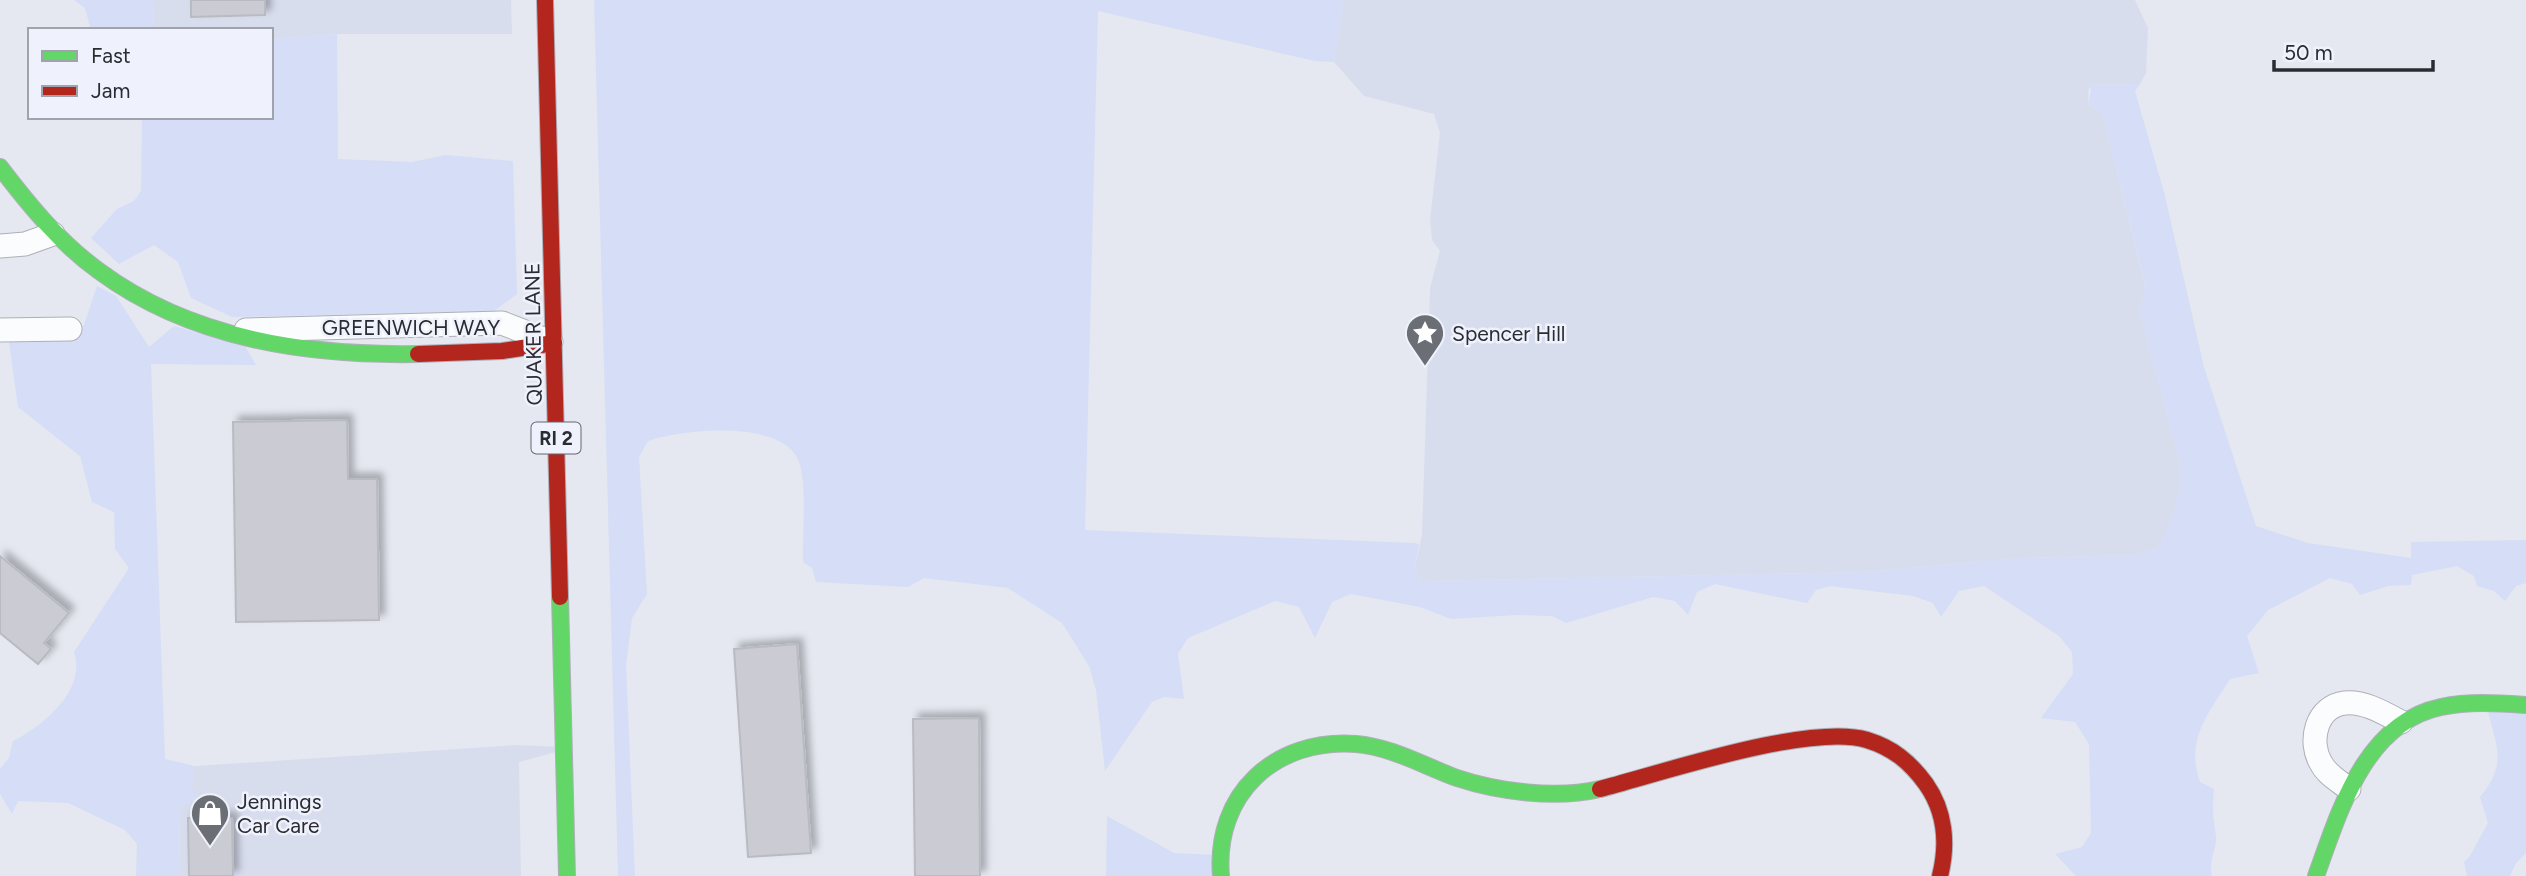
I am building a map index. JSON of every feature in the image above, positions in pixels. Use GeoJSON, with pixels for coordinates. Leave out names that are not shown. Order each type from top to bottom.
{"type":"FeatureCollection","features":[{"type":"Feature","properties":{"kind":"street","name":"QUAKER LANE"},"geometry":{"type":"LineString","coordinates":[[545,0],[567,876]]}},
{"type":"Feature","properties":{"kind":"street","name":"GREENWICH WAY"},"geometry":{"type":"LineString","coordinates":[[0,167],[53,234],[122,288],[162,309],[206,325],[231,330],[502,323],[554,343]]}},
{"type":"Feature","properties":{"kind":"street"},"geometry":{"type":"LineString","coordinates":[[0,246],[25,244],[53,234]]}},
{"type":"Feature","properties":{"kind":"street"},"geometry":{"type":"LineString","coordinates":[[0,331],[70,328]]}},
{"type":"Feature","properties":{"kind":"street"},"geometry":{"type":"LineString","coordinates":[[2316,876],[2349,789],[2371,752],[2401,722],[2426,710],[2453,704],[2482,701],[2526,705]]}},
{"type":"Feature","properties":{"kind":"street"},"geometry":{"type":"LineString","coordinates":[[2349,789],[2326,771],[2316,753],[2316,732],[2325,712],[2337,705],[2351,703],[2379,711],[2401,722]]}},
{"type":"Feature","properties":{"kind":"street"},"geometry":{"type":"LineString","coordinates":[[1221,876],[1220,840],[1239,795],[1274,764],[1313,746],[1342,743],[1369,746],[1479,783],[1557,793],[1595,790],[1823,734],[1876,743],[1899,756],[1919,773],[1929,787],[1942,820],[1945,854],[1940,876]]}},
{"type":"Feature","properties":{"kind":"shaded area"},"geometry":{"type":"Polygon","coordinates":[[[74,0],[153,0],[154,28],[90,28],[85,8],[74,0]]]}},
{"type":"Feature","properties":{"kind":"shaded area"},"geometry":{"type":"Polygon","coordinates":[[[153,0],[511,0],[512,34],[337,34],[273,39],[273,28],[154,28],[153,0]]]}},
{"type":"Feature","properties":{"kind":"shaded area"},"geometry":{"type":"Polygon","coordinates":[[[594,0],[1344,0],[1334,62],[1315,61],[1098,11],[1085,530],[1414,543],[1419,544],[1415,567],[1422,581],[1864,572],[2020,558],[2135,555],[2157,548],[2166,535],[2181,486],[2179,461],[2139,308],[2146,287],[2102,113],[2088,104],[2091,90],[2088,85],[2140,84],[2135,91],[2165,196],[2204,367],[2256,526],[2308,543],[2411,558],[2411,542],[2526,540],[2526,583],[2516,586],[2505,601],[2494,591],[2477,586],[2474,576],[2457,566],[2412,575],[2411,585],[2388,586],[2360,595],[2352,584],[2330,578],[2268,610],[2247,636],[2259,673],[2230,679],[2207,716],[2197,740],[2196,767],[2200,782],[2214,789],[2216,841],[2211,865],[2212,876],[2076,876],[2055,854],[2082,847],[2091,833],[2089,744],[2075,722],[2041,718],[2073,674],[2072,652],[2059,636],[1984,586],[1959,591],[1941,617],[1933,603],[1913,596],[1830,586],[1816,590],[1807,603],[1715,584],[1697,592],[1688,615],[1675,601],[1653,597],[1566,623],[1552,616],[1451,619],[1420,607],[1351,594],[1332,602],[1315,638],[1299,607],[1275,601],[1188,638],[1178,654],[1184,699],[1164,697],[1152,702],[1105,771],[1096,690],[1089,666],[1062,623],[1008,588],[924,578],[908,587],[816,582],[812,568],[803,562],[802,476],[800,465],[791,450],[776,440],[756,434],[733,431],[685,433],[648,441],[639,457],[647,594],[632,618],[626,665],[635,876],[618,876],[594,0]]]}},
{"type":"Feature","properties":{"kind":"shaded area"},"geometry":{"type":"Polygon","coordinates":[[[1344,0],[2135,0],[2148,28],[2146,73],[2140,84],[2089,85],[2088,104],[2102,113],[2146,288],[2139,308],[2179,461],[2181,486],[2166,535],[2157,548],[2135,555],[2020,558],[1864,572],[1422,581],[1415,567],[1422,535],[1430,288],[1440,251],[1432,240],[1430,219],[1440,133],[1434,114],[1364,96],[1334,62],[1344,0]]]}},
{"type":"Feature","properties":{"kind":"shaded area"},"geometry":{"type":"Polygon","coordinates":[[[337,34],[338,159],[412,162],[445,155],[513,161],[517,294],[494,311],[232,317],[191,298],[178,262],[154,245],[119,264],[91,238],[117,209],[134,201],[141,191],[142,119],[273,119],[273,39],[337,34]]]}},
{"type":"Feature","properties":{"kind":"shaded area"},"geometry":{"type":"Polygon","coordinates":[[[97,286],[116,296],[149,347],[174,326],[245,346],[256,365],[151,364],[165,759],[195,766],[191,787],[197,801],[180,806],[179,876],[136,876],[137,844],[125,830],[68,803],[18,801],[12,814],[0,794],[0,769],[9,758],[13,741],[37,726],[60,705],[74,680],[74,652],[129,568],[115,549],[114,512],[92,502],[80,456],[18,407],[8,335],[73,332],[84,325],[97,286]]]}},
{"type":"Feature","properties":{"kind":"shaded area"},"geometry":{"type":"Polygon","coordinates":[[[2488,711],[2526,712],[2526,853],[2516,863],[2510,876],[2467,876],[2464,862],[2488,823],[2480,797],[2494,775],[2498,756],[2488,711]]]}},
{"type":"Feature","properties":{"kind":"shaded area"},"geometry":{"type":"Polygon","coordinates":[[[517,745],[562,747],[560,751],[519,762],[521,876],[179,876],[180,805],[191,787],[195,766],[517,745]]]}},
{"type":"Feature","properties":{"kind":"shaded area"},"geometry":{"type":"Polygon","coordinates":[[[1107,816],[1174,853],[1216,855],[1218,876],[1106,876],[1107,816]]]}},
{"type":"Feature","properties":{"kind":"building"},"geometry":{"type":"Polygon","coordinates":[[[191,0],[265,0],[265,15],[191,17],[191,0]]]}},
{"type":"Feature","properties":{"kind":"building"},"geometry":{"type":"Polygon","coordinates":[[[347,420],[348,479],[377,479],[379,620],[236,622],[233,422],[347,420]]]}},
{"type":"Feature","properties":{"kind":"building"},"geometry":{"type":"Polygon","coordinates":[[[0,556],[69,613],[44,643],[51,649],[38,664],[0,633],[0,556]]]}},
{"type":"Feature","properties":{"kind":"building"},"geometry":{"type":"Polygon","coordinates":[[[797,644],[811,853],[748,857],[734,649],[797,644]]]}},
{"type":"Feature","properties":{"kind":"building"},"geometry":{"type":"Polygon","coordinates":[[[979,718],[980,876],[915,876],[913,719],[979,718]]]}},
{"type":"Feature","properties":{"kind":"building","name":"Jennings Car Care"},"geometry":{"type":"Polygon","coordinates":[[[188,818],[232,818],[233,876],[189,876],[188,818]]]}},
{"type":"Feature","properties":{"kind":"traffic: fast"},"geometry":{"type":"LineString","coordinates":[[0,167],[46,223],[85,260],[135,294],[172,313],[211,328],[293,347],[376,354],[418,354]]}},
{"type":"Feature","properties":{"kind":"traffic: fast"},"geometry":{"type":"LineString","coordinates":[[560,597],[567,876]]}},
{"type":"Feature","properties":{"kind":"traffic: fast"},"geometry":{"type":"LineString","coordinates":[[2316,876],[2334,825],[2358,774],[2392,731],[2414,716],[2441,707],[2473,703],[2526,705]]}},
{"type":"Feature","properties":{"kind":"traffic: fast"},"geometry":{"type":"LineString","coordinates":[[1221,876],[1221,847],[1228,820],[1239,797],[1256,777],[1276,762],[1300,751],[1327,745],[1356,744],[1395,753],[1457,778],[1491,787],[1546,794],[1600,789]]}},
{"type":"Feature","properties":{"kind":"traffic: jam"},"geometry":{"type":"LineString","coordinates":[[545,0],[560,597]]}},
{"type":"Feature","properties":{"kind":"traffic: jam"},"geometry":{"type":"LineString","coordinates":[[418,354],[502,351],[554,343]]}},
{"type":"Feature","properties":{"kind":"traffic: jam"},"geometry":{"type":"LineString","coordinates":[[1600,789],[1773,744],[1810,738],[1867,740],[1900,757],[1920,776],[1932,794],[1943,828],[1944,852],[1940,876]]}},
{"type":"Feature","properties":{"kind":"place","name":"Spencer Hill"},"geometry":{"type":"Point","coordinates":[1425,367]}},
{"type":"Feature","properties":{"kind":"place","name":"Jennings Car Care"},"geometry":{"type":"Point","coordinates":[210,847]}}]}
